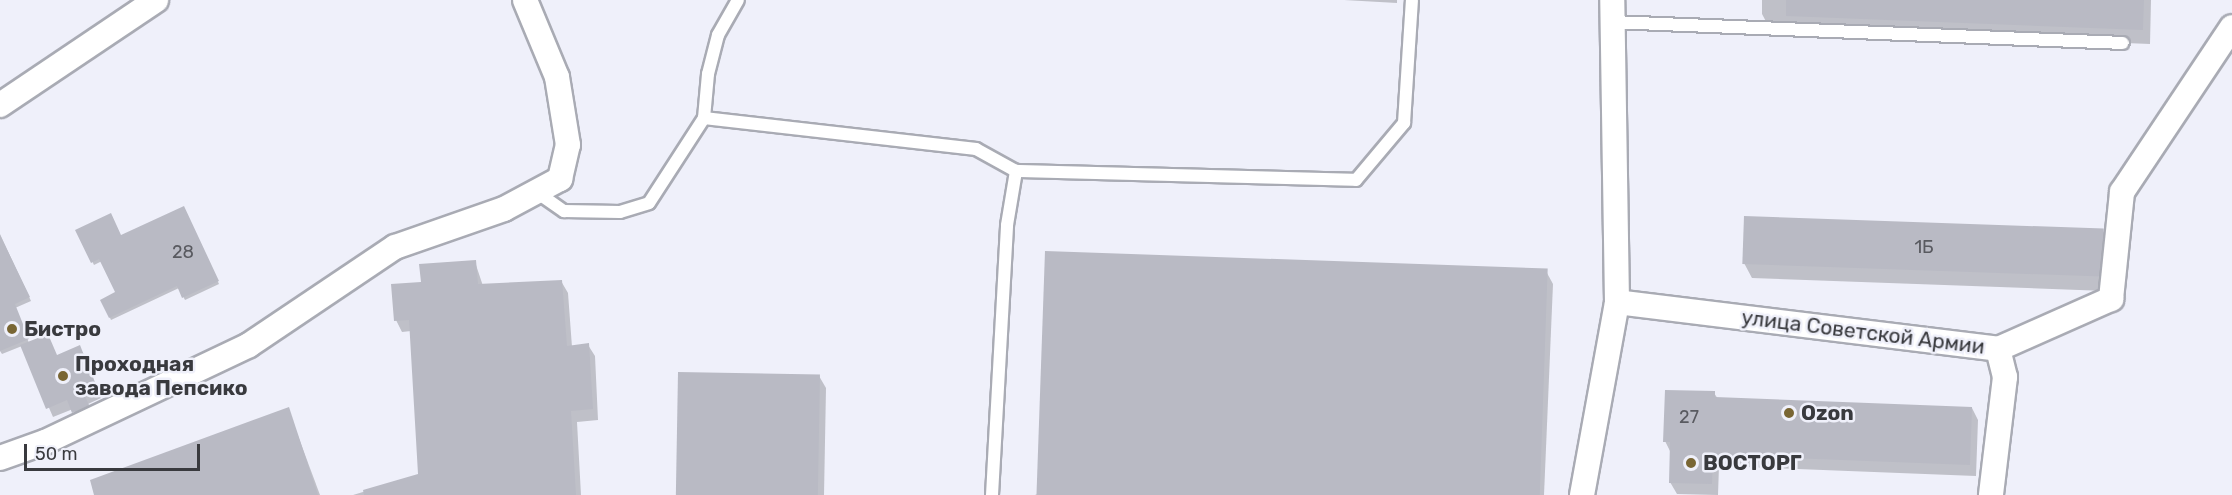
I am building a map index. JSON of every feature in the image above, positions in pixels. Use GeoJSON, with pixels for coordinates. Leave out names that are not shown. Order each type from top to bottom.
{"type":"FeatureCollection","features":[{"type":"Feature","properties":{"kind":"street"},"geometry":{"type":"LineString","coordinates":[[0,105],[156,0]]}},
{"type":"Feature","properties":{"kind":"street"},"geometry":{"type":"LineString","coordinates":[[0,458],[45,442],[249,345],[395,247],[538,193],[560,179],[568,145],[557,77],[525,0]]}},
{"type":"Feature","properties":{"kind":"street"},"geometry":{"type":"LineString","coordinates":[[1582,495],[1617,302],[1612,11]]}},
{"type":"Feature","properties":{"kind":"street"},"geometry":{"type":"LineString","coordinates":[[1998,349],[2111,299],[2122,192],[2232,27]]}},
{"type":"Feature","properties":{"kind":"street","name":"улица Советской Армии"},"geometry":{"type":"LineString","coordinates":[[1617,302],[1998,349],[2005,377],[1991,495]]}},
{"type":"Feature","properties":{"kind":"lane"},"geometry":{"type":"LineString","coordinates":[[538,193],[564,211],[620,212],[650,203],[704,118],[708,74],[718,34],[738,0]]}},
{"type":"Feature","properties":{"kind":"lane"},"geometry":{"type":"LineString","coordinates":[[704,118],[976,149],[1016,171],[1356,180],[1404,123],[1412,0]]}},
{"type":"Feature","properties":{"kind":"lane"},"geometry":{"type":"LineString","coordinates":[[1612,11],[2123,43]]}},
{"type":"Feature","properties":{"kind":"lane"},"geometry":{"type":"LineString","coordinates":[[992,495],[1007,225],[1016,171]]}},
{"type":"Feature","properties":{"kind":"building"},"geometry":{"type":"Polygon","coordinates":[[[1786,0],[2144,0],[2143,30],[1786,16],[1786,0]]]}},
{"type":"Feature","properties":{"kind":"building"},"geometry":{"type":"Polygon","coordinates":[[[184,206],[219,281],[182,298],[177,286],[109,318],[100,300],[115,292],[99,259],[91,263],[75,230],[111,213],[121,235],[184,206]]]}},
{"type":"Feature","properties":{"kind":"building"},"geometry":{"type":"Polygon","coordinates":[[[1744,216],[2104,229],[2102,277],[1742,264],[1744,216]]]}},
{"type":"Feature","properties":{"kind":"building"},"geometry":{"type":"Polygon","coordinates":[[[0,235],[30,297],[15,304],[29,339],[0,351],[0,235]]]}},
{"type":"Feature","properties":{"kind":"building"},"geometry":{"type":"Polygon","coordinates":[[[1045,251],[1548,269],[1540,495],[1036,495],[1045,251]]]}},
{"type":"Feature","properties":{"kind":"building"},"geometry":{"type":"Polygon","coordinates":[[[476,260],[478,284],[562,280],[567,346],[589,343],[593,409],[571,411],[576,495],[364,495],[363,490],[418,474],[409,320],[394,321],[391,284],[421,282],[419,264],[476,260]]]}},
{"type":"Feature","properties":{"kind":"building","name":"Проходная завода Пепсико"},"geometry":{"type":"Polygon","coordinates":[[[48,334],[57,355],[80,345],[97,389],[84,394],[89,405],[72,413],[67,400],[46,409],[20,345],[48,334]]]}},
{"type":"Feature","properties":{"kind":"building"},"geometry":{"type":"Polygon","coordinates":[[[678,372],[820,374],[818,495],[676,495],[678,372]]]}},
{"type":"Feature","properties":{"kind":"building"},"geometry":{"type":"Polygon","coordinates":[[[1665,390],[1715,391],[1715,397],[1972,407],[1970,465],[1713,455],[1712,484],[1669,483],[1670,442],[1663,442],[1665,390]]]}},
{"type":"Feature","properties":{"kind":"building"},"geometry":{"type":"Polygon","coordinates":[[[289,407],[318,495],[94,495],[90,480],[289,407]]]}},
{"type":"Feature","properties":{"kind":"place","name":"Бистро"},"geometry":{"type":"Point","coordinates":[12,329]}},
{"type":"Feature","properties":{"kind":"place","name":"Проходная завода Пепсико"},"geometry":{"type":"Point","coordinates":[63,376]}},
{"type":"Feature","properties":{"kind":"place","name":"Ozon"},"geometry":{"type":"Point","coordinates":[1789,413]}},
{"type":"Feature","properties":{"kind":"place","name":"ВОСТОРГ"},"geometry":{"type":"Point","coordinates":[1691,463]}}]}
